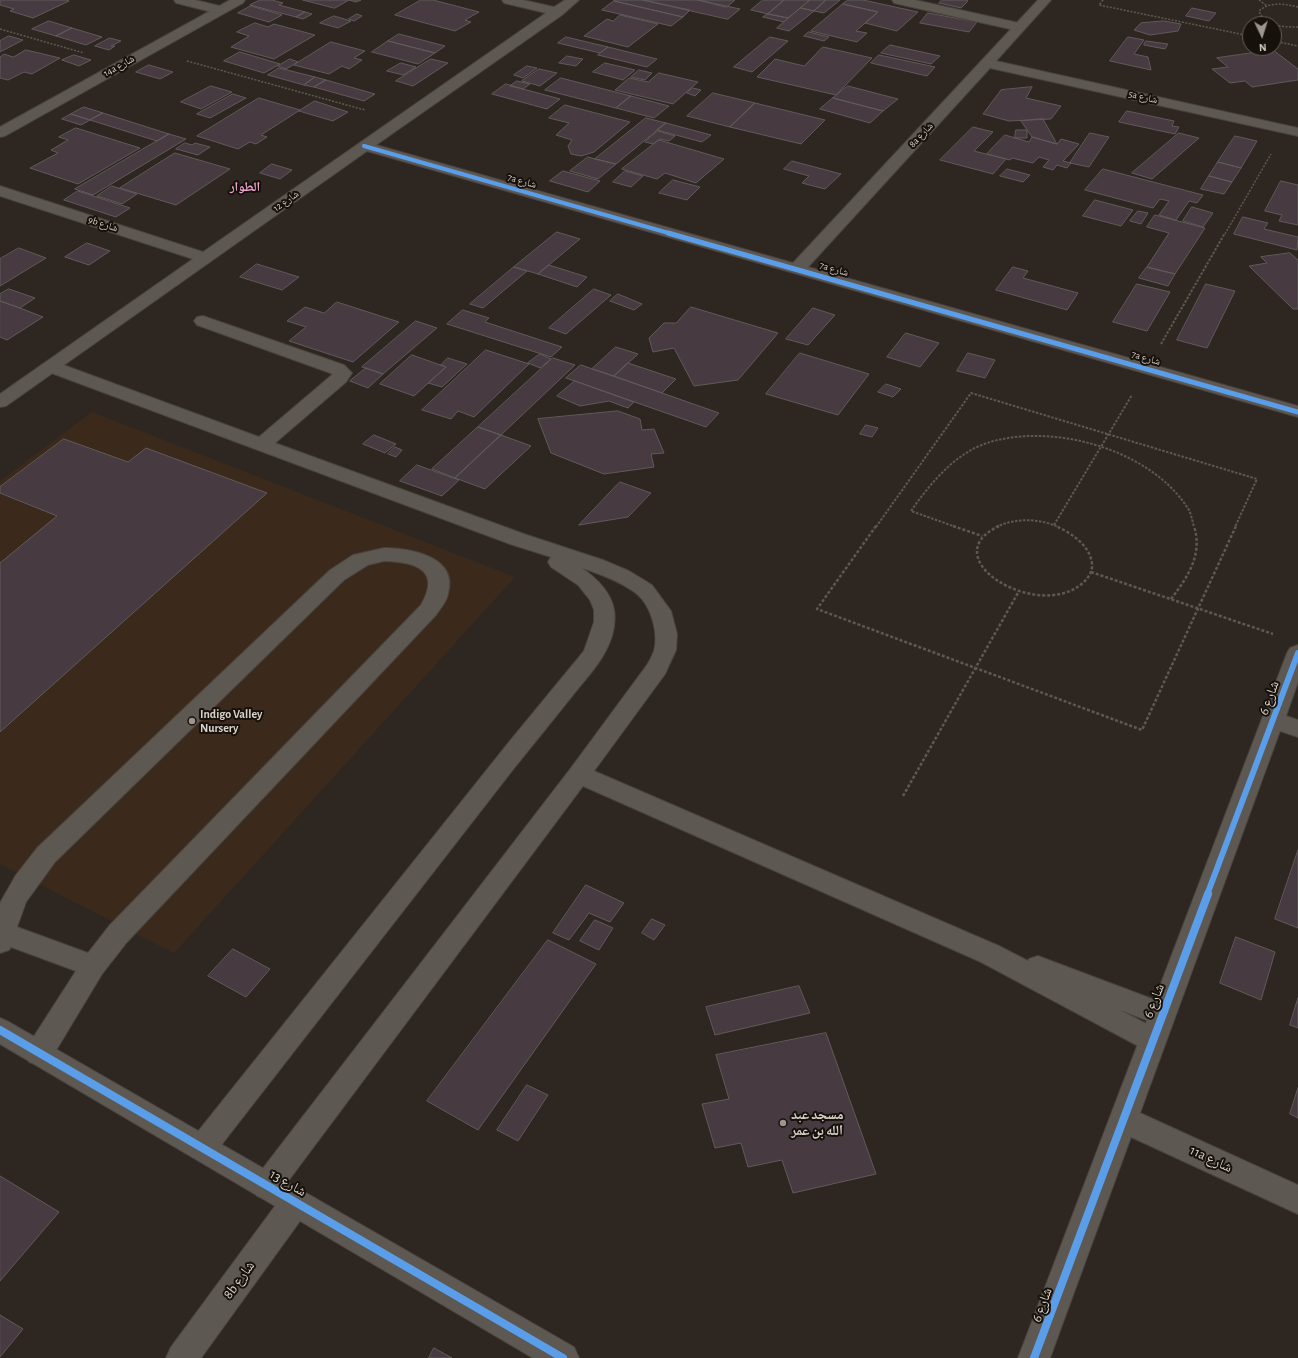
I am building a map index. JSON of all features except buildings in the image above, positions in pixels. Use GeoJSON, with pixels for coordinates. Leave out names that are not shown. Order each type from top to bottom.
{"type":"FeatureCollection","features":[{"type":"Feature","properties":{"kind":"street"},"geometry":{"type":"LineString","coordinates":[[180,0],[220,10]]}},
{"type":"Feature","properties":{"kind":"street","name":"14a شارع"},"geometry":{"type":"LineString","coordinates":[[0,133],[239,0]]}},
{"type":"Feature","properties":{"kind":"street"},"geometry":{"type":"LineString","coordinates":[[508,0],[557,12]]}},
{"type":"Feature","properties":{"kind":"street","name":"شارع 12"},"geometry":{"type":"LineString","coordinates":[[0,402],[52,367],[573,0]]}},
{"type":"Feature","properties":{"kind":"street"},"geometry":{"type":"LineString","coordinates":[[898,0],[1019,27]]}},
{"type":"Feature","properties":{"kind":"street","name":"8a شارع"},"geometry":{"type":"LineString","coordinates":[[797,269],[1045,0]]}},
{"type":"Feature","properties":{"kind":"street","name":"5a شارع"},"geometry":{"type":"LineString","coordinates":[[987,63],[1292,131]]}},
{"type":"Feature","properties":{"kind":"street","name":"7a شارع"},"geometry":{"type":"LineString","coordinates":[[364,146],[1298,412]]}},
{"type":"Feature","properties":{"kind":"street","name":"9b شارع"},"geometry":{"type":"LineString","coordinates":[[0,191],[205,258]]}},
{"type":"Feature","properties":{"kind":"street"},"geometry":{"type":"LineString","coordinates":[[203,321],[338,368],[343,373],[340,378],[262,444]]}},
{"type":"Feature","properties":{"kind":"street"},"geometry":{"type":"LineString","coordinates":[[52,367],[516,539],[596,565],[622,576],[645,590],[660,611],[666,634],[665,650],[657,668],[579,774],[267,1186]]}},
{"type":"Feature","properties":{"kind":"street"},"geometry":{"type":"LineString","coordinates":[[202,1148],[517,748],[594,654],[602,638],[605,624],[603,606],[597,590],[582,577],[516,539]]}},
{"type":"Feature","properties":{"kind":"street"},"geometry":{"type":"LineString","coordinates":[[39,1053],[93,966],[118,934],[429,610],[437,599],[441,586],[436,572],[425,562],[408,555],[389,553],[368,557],[350,565],[337,575],[46,855],[19,891],[10,911],[2,937],[93,966]]}},
{"type":"Feature","properties":{"kind":"street","name":"شارع 6"},"geometry":{"type":"LineString","coordinates":[[1034,1358],[1298,653]]}},
{"type":"Feature","properties":{"kind":"street"},"geometry":{"type":"LineString","coordinates":[[1273,720],[1298,729]]}},
{"type":"Feature","properties":{"kind":"street"},"geometry":{"type":"LineString","coordinates":[[579,774],[990,954],[1152,1040]]}},
{"type":"Feature","properties":{"kind":"street"},"geometry":{"type":"LineString","coordinates":[[990,954],[1057,974],[1162,1014]]}},
{"type":"Feature","properties":{"kind":"street","name":"شارع 13"},"geometry":{"type":"LineString","coordinates":[[0,1030],[563,1358]]}},
{"type":"Feature","properties":{"kind":"street","name":"11a شارع"},"geometry":{"type":"LineString","coordinates":[[1123,1118],[1298,1200]]}},
{"type":"Feature","properties":{"kind":"street","name":"8b شارع"},"geometry":{"type":"LineString","coordinates":[[182,1358],[296,1202]]}},
{"type":"Feature","properties":{"kind":"path"},"geometry":{"type":"LineString","coordinates":[[1103,0],[1099,5],[1242,34]]}},
{"type":"Feature","properties":{"kind":"path"},"geometry":{"type":"LineString","coordinates":[[1260,0],[1267,6]]}},
{"type":"Feature","properties":{"kind":"path"},"geometry":{"type":"LineString","coordinates":[[1298,7],[1284,5],[1267,6],[1261,8],[1259,11],[1259,15],[1263,19],[1279,25],[1298,27]]}},
{"type":"Feature","properties":{"kind":"path"},"geometry":{"type":"LineString","coordinates":[[0,29],[124,64]]}},
{"type":"Feature","properties":{"kind":"path"},"geometry":{"type":"LineString","coordinates":[[1282,43],[1298,46]]}},
{"type":"Feature","properties":{"kind":"path"},"geometry":{"type":"LineString","coordinates":[[148,51],[402,120]]}},
{"type":"Feature","properties":{"kind":"path"},"geometry":{"type":"LineString","coordinates":[[1054,525],[1147,368],[1292,131]]}},
{"type":"Feature","properties":{"kind":"path"},"geometry":{"type":"LineString","coordinates":[[971,393],[1108,434],[1257,479],[1142,730],[817,609],[971,393]]}},
{"type":"Feature","properties":{"kind":"path"},"geometry":{"type":"LineString","coordinates":[[982,536],[911,511],[936,478],[969,452],[987,443],[1012,438],[1040,436],[1069,439],[1100,446],[1134,460],[1160,477],[1178,493],[1191,515],[1197,537],[1195,559],[1185,580],[1171,599]]}},
{"type":"Feature","properties":{"kind":"path"},"geometry":{"type":"LineString","coordinates":[[1033,520],[1054,525],[1072,534],[1085,545],[1092,559],[1091,572],[1084,582],[1072,590],[1056,594],[1037,595],[1019,592],[1000,584],[986,573],[978,560],[977,548],[982,536],[995,526],[1013,521],[1033,520]]}},
{"type":"Feature","properties":{"kind":"path"},"geometry":{"type":"LineString","coordinates":[[1091,572],[1276,635]]}},
{"type":"Feature","properties":{"kind":"path"},"geometry":{"type":"LineString","coordinates":[[903,796],[1019,592]]}},
{"type":"Feature","properties":{"kind":"shaded area","name":"Indigo Valley Nursery"},"geometry":{"type":"Polygon","coordinates":[[[92,412],[515,577],[174,953],[0,864],[0,481],[92,412]]]}},
{"type":"Feature","properties":{"kind":"cycle path"},"geometry":{"type":"LineString","coordinates":[[364,146],[1298,412]]}},
{"type":"Feature","properties":{"kind":"cycle path"},"geometry":{"type":"LineString","coordinates":[[1034,1358],[1298,653]]}},
{"type":"Feature","properties":{"kind":"cycle path"},"geometry":{"type":"LineString","coordinates":[[0,1030],[563,1358]]}},
{"type":"Feature","properties":{"kind":"place","name":"Indigo Valley Nursery"},"geometry":{"type":"Point","coordinates":[192,721]}},
{"type":"Feature","properties":{"kind":"place","name":"مسجد عبد الله بن عمر"},"geometry":{"type":"Point","coordinates":[783,1123]}},
{"type":"Feature","properties":{"kind":"district","name":"الطوار"},"geometry":{"type":"Point","coordinates":[245,187]}}]}
